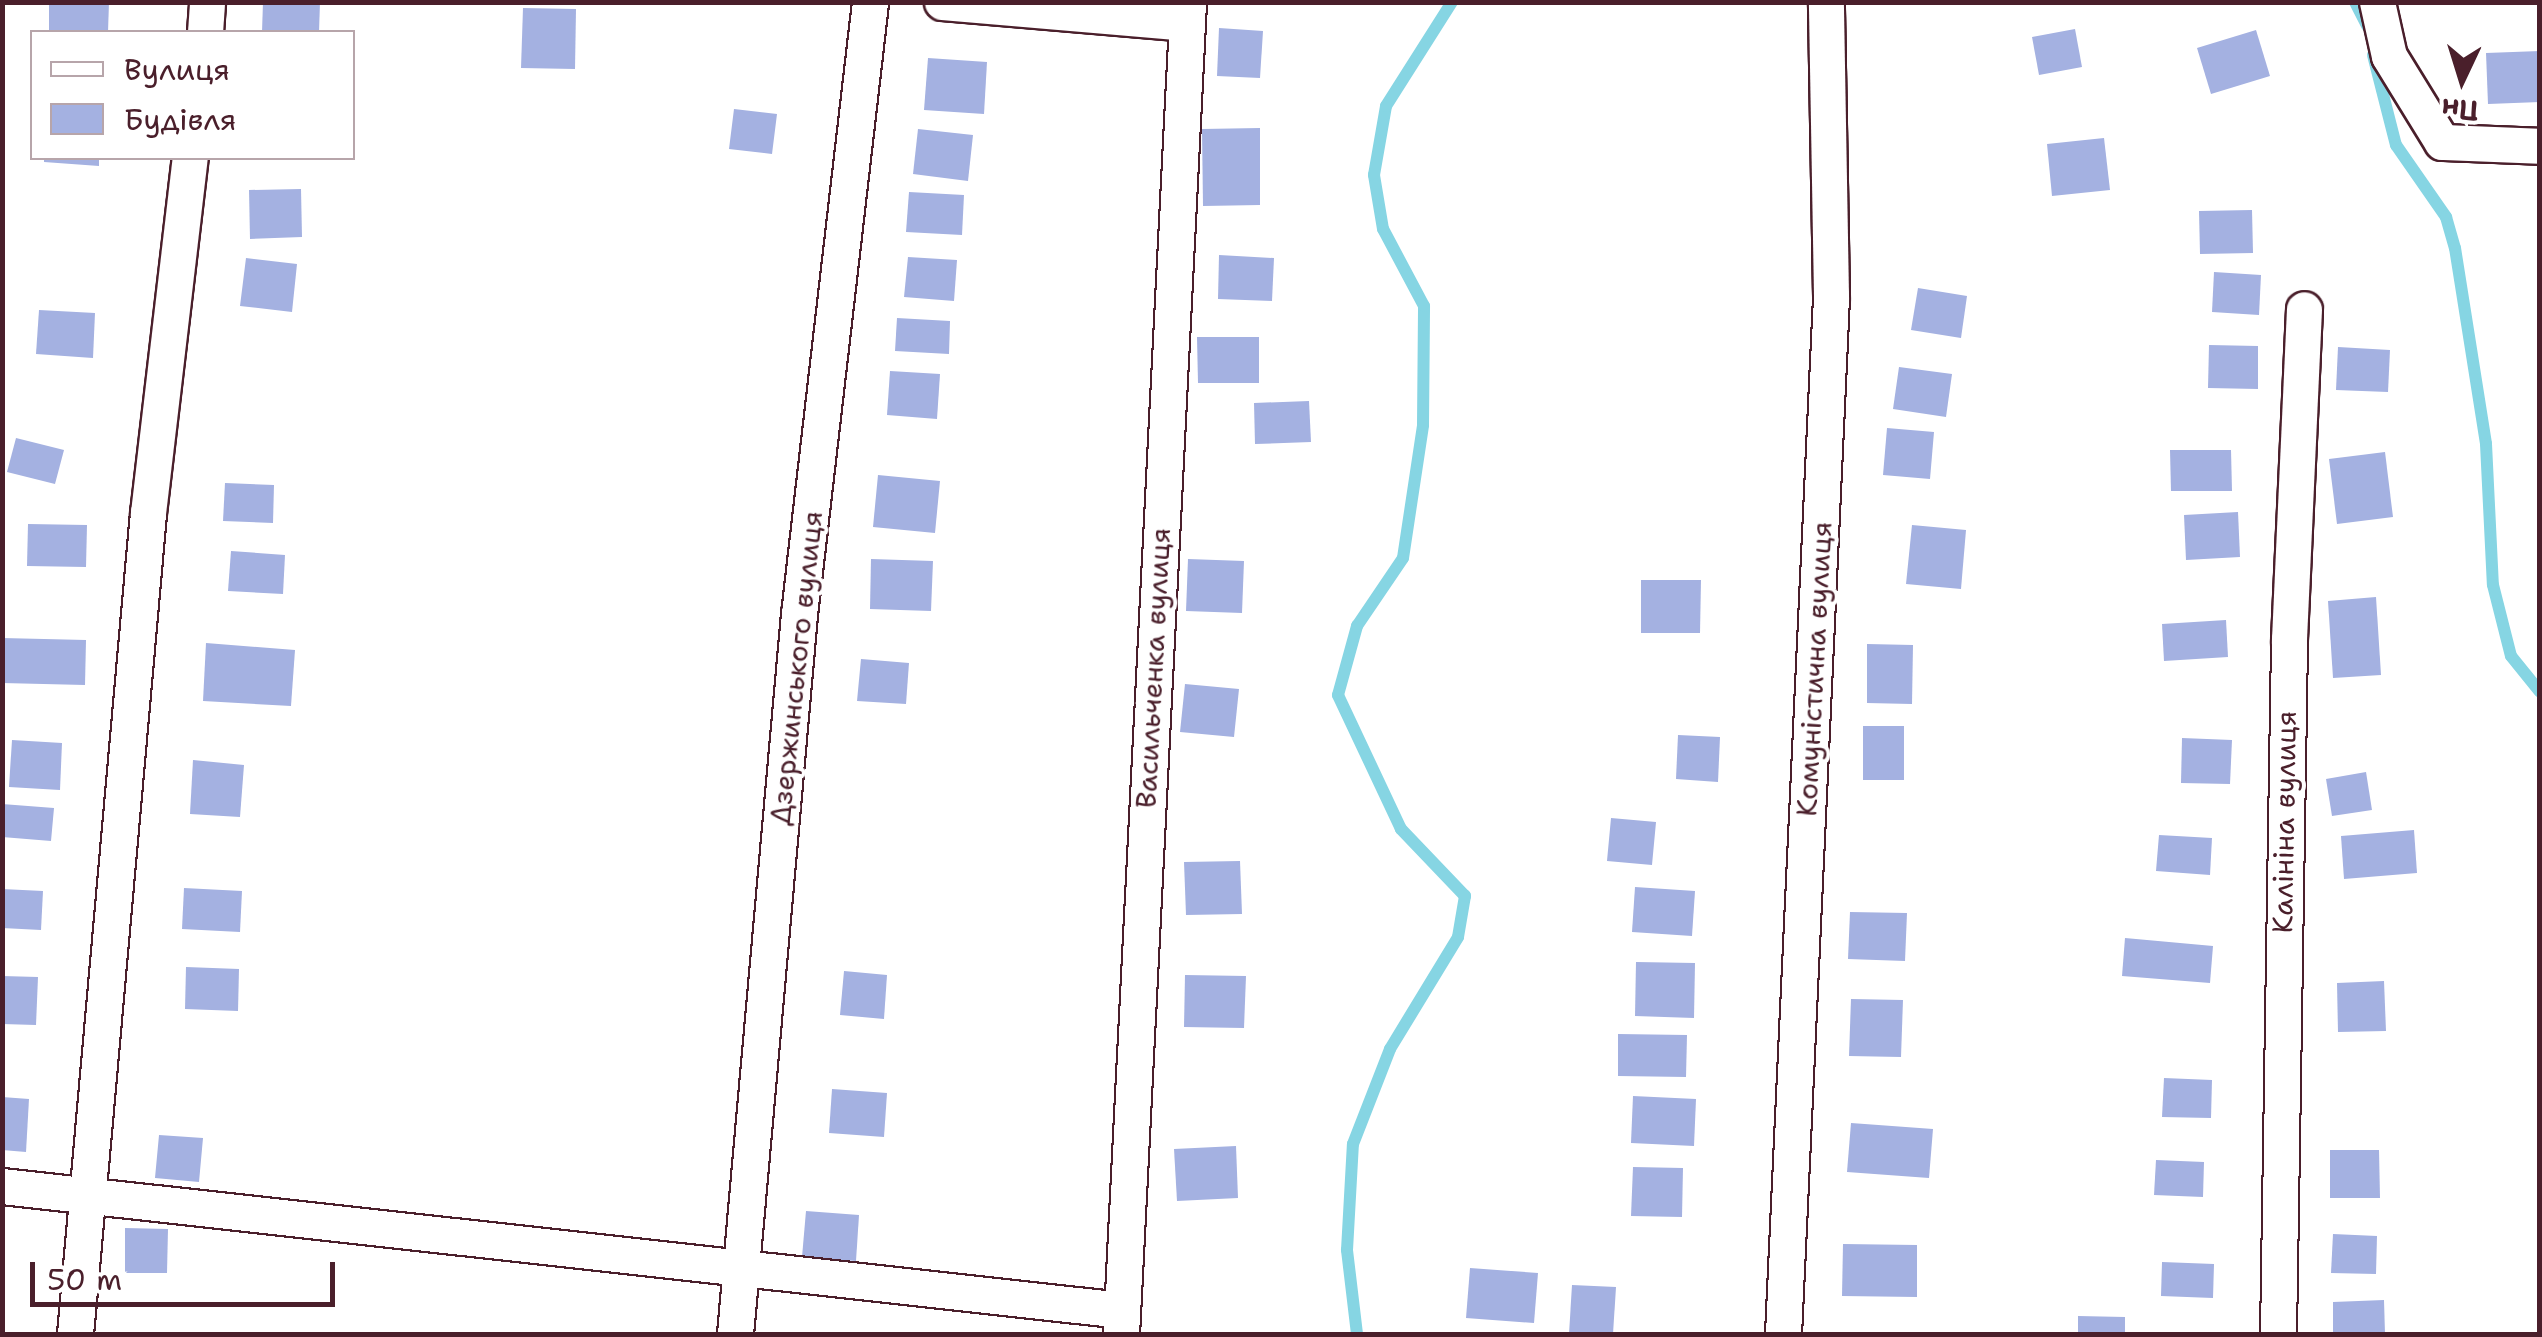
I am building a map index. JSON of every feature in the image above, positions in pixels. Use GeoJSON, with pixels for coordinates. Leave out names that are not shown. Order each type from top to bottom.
{"type":"FeatureCollection","features":[{"type":"Feature","properties":{"kind":"street"},"geometry":{"type":"LineString","coordinates":[[205,30],[207,2]]}},
{"type":"Feature","properties":{"kind":"street","name":"Дзержинського вулиця"},"geometry":{"type":"LineString","coordinates":[[735,1334],[799,614],[870,2]]}},
{"type":"Feature","properties":{"kind":"street"},"geometry":{"type":"LineString","coordinates":[[942,2],[1186,13]]}},
{"type":"Feature","properties":{"kind":"street","name":"Комуністична вулиця"},"geometry":{"type":"LineString","coordinates":[[1783,1334],[1832,295],[1826,2]]}},
{"type":"Feature","properties":{"kind":"street"},"geometry":{"type":"LineString","coordinates":[[2376,2],[2389,56],[2442,142],[2540,146]]}},
{"type":"Feature","properties":{"kind":"street","name":"Васильченка вулиця"},"geometry":{"type":"LineString","coordinates":[[1121,1322],[1186,13]]}},
{"type":"Feature","properties":{"kind":"street"},"geometry":{"type":"LineString","coordinates":[[76,1334],[148,513],[190,160]]}},
{"type":"Feature","properties":{"kind":"street","name":"Калініна вулиця"},"geometry":{"type":"LineString","coordinates":[[2278,1334],[2289,638],[2304,309]]}},
{"type":"Feature","properties":{"kind":"street"},"geometry":{"type":"LineString","coordinates":[[2,1186],[741,1263],[1121,1322]]}},
{"type":"Feature","properties":{"kind":"building"},"geometry":{"type":"Polygon","coordinates":[[[49,2],[109,2],[108,30],[49,30],[49,2]]]}},
{"type":"Feature","properties":{"kind":"building"},"geometry":{"type":"Polygon","coordinates":[[[263,2],[320,2],[319,30],[262,30],[263,2]]]}},
{"type":"Feature","properties":{"kind":"building"},"geometry":{"type":"Polygon","coordinates":[[[523,8],[576,9],[575,69],[521,68],[523,8]]]}},
{"type":"Feature","properties":{"kind":"building"},"geometry":{"type":"Polygon","coordinates":[[[1219,28],[1263,31],[1260,78],[1217,76],[1219,28]]]}},
{"type":"Feature","properties":{"kind":"building"},"geometry":{"type":"Polygon","coordinates":[[[2075,29],[2082,67],[2039,75],[2032,37],[2075,29]]]}},
{"type":"Feature","properties":{"kind":"building"},"geometry":{"type":"Polygon","coordinates":[[[2256,30],[2270,76],[2211,94],[2197,48],[2256,30]]]}},
{"type":"Feature","properties":{"kind":"building"},"geometry":{"type":"Polygon","coordinates":[[[2540,51],[2540,102],[2488,104],[2486,53],[2540,51]]]}},
{"type":"Feature","properties":{"kind":"building"},"geometry":{"type":"Polygon","coordinates":[[[928,58],[987,62],[984,114],[924,110],[928,58]]]}},
{"type":"Feature","properties":{"kind":"building"},"geometry":{"type":"Polygon","coordinates":[[[734,109],[777,114],[772,154],[729,149],[734,109]]]}},
{"type":"Feature","properties":{"kind":"building"},"geometry":{"type":"Polygon","coordinates":[[[1260,128],[1260,205],[1203,206],[1202,129],[1260,128]]]}},
{"type":"Feature","properties":{"kind":"building"},"geometry":{"type":"Polygon","coordinates":[[[918,129],[973,135],[968,181],[913,174],[918,129]]]}},
{"type":"Feature","properties":{"kind":"building"},"geometry":{"type":"Polygon","coordinates":[[[2104,138],[2110,190],[2052,196],[2047,144],[2104,138]]]}},
{"type":"Feature","properties":{"kind":"building"},"geometry":{"type":"Polygon","coordinates":[[[99,160],[99,166],[44,162],[99,160]]]}},
{"type":"Feature","properties":{"kind":"building"},"geometry":{"type":"Polygon","coordinates":[[[301,189],[302,237],[250,239],[249,190],[301,189]]]}},
{"type":"Feature","properties":{"kind":"building"},"geometry":{"type":"Polygon","coordinates":[[[909,192],[964,195],[962,235],[906,232],[909,192]]]}},
{"type":"Feature","properties":{"kind":"building"},"geometry":{"type":"Polygon","coordinates":[[[2252,210],[2253,253],[2200,254],[2199,211],[2252,210]]]}},
{"type":"Feature","properties":{"kind":"building"},"geometry":{"type":"Polygon","coordinates":[[[1219,255],[1274,258],[1272,301],[1218,299],[1219,255]]]}},
{"type":"Feature","properties":{"kind":"building"},"geometry":{"type":"Polygon","coordinates":[[[908,257],[957,260],[954,301],[904,297],[908,257]]]}},
{"type":"Feature","properties":{"kind":"building"},"geometry":{"type":"Polygon","coordinates":[[[246,258],[297,264],[292,312],[240,306],[246,258]]]}},
{"type":"Feature","properties":{"kind":"building"},"geometry":{"type":"Polygon","coordinates":[[[2214,272],[2261,275],[2259,315],[2212,312],[2214,272]]]}},
{"type":"Feature","properties":{"kind":"building"},"geometry":{"type":"Polygon","coordinates":[[[1918,288],[1967,296],[1961,338],[1911,330],[1918,288]]]}},
{"type":"Feature","properties":{"kind":"building"},"geometry":{"type":"Polygon","coordinates":[[[39,310],[95,313],[93,358],[36,354],[39,310]]]}},
{"type":"Feature","properties":{"kind":"building"},"geometry":{"type":"Polygon","coordinates":[[[897,318],[950,321],[949,354],[895,351],[897,318]]]}},
{"type":"Feature","properties":{"kind":"building"},"geometry":{"type":"Polygon","coordinates":[[[1197,337],[1259,337],[1259,383],[1198,383],[1197,337]]]}},
{"type":"Feature","properties":{"kind":"building"},"geometry":{"type":"Polygon","coordinates":[[[2209,345],[2258,346],[2258,389],[2208,388],[2209,345]]]}},
{"type":"Feature","properties":{"kind":"building"},"geometry":{"type":"Polygon","coordinates":[[[2338,347],[2390,350],[2388,392],[2336,390],[2338,347]]]}},
{"type":"Feature","properties":{"kind":"building"},"geometry":{"type":"Polygon","coordinates":[[[1899,367],[1952,374],[1946,417],[1893,409],[1899,367]]]}},
{"type":"Feature","properties":{"kind":"building"},"geometry":{"type":"Polygon","coordinates":[[[890,371],[940,374],[937,419],[887,415],[890,371]]]}},
{"type":"Feature","properties":{"kind":"building"},"geometry":{"type":"Polygon","coordinates":[[[1309,401],[1311,442],[1255,444],[1254,403],[1309,401]]]}},
{"type":"Feature","properties":{"kind":"building"},"geometry":{"type":"Polygon","coordinates":[[[1887,428],[1934,432],[1930,479],[1883,475],[1887,428]]]}},
{"type":"Feature","properties":{"kind":"building"},"geometry":{"type":"Polygon","coordinates":[[[16,438],[64,450],[55,484],[7,472],[16,438]]]}},
{"type":"Feature","properties":{"kind":"building"},"geometry":{"type":"Polygon","coordinates":[[[2170,450],[2231,450],[2232,491],[2171,491],[2170,450]]]}},
{"type":"Feature","properties":{"kind":"building"},"geometry":{"type":"Polygon","coordinates":[[[2385,452],[2393,517],[2337,524],[2329,459],[2385,452]]]}},
{"type":"Feature","properties":{"kind":"building"},"geometry":{"type":"Polygon","coordinates":[[[878,475],[940,481],[935,533],[873,527],[878,475]]]}},
{"type":"Feature","properties":{"kind":"building"},"geometry":{"type":"Polygon","coordinates":[[[225,483],[274,485],[273,523],[223,521],[225,483]]]}},
{"type":"Feature","properties":{"kind":"building"},"geometry":{"type":"Polygon","coordinates":[[[2238,512],[2240,557],[2186,560],[2184,515],[2238,512]]]}},
{"type":"Feature","properties":{"kind":"building"},"geometry":{"type":"Polygon","coordinates":[[[28,524],[87,525],[86,567],[27,566],[28,524]]]}},
{"type":"Feature","properties":{"kind":"building"},"geometry":{"type":"Polygon","coordinates":[[[1912,525],[1966,530],[1961,589],[1906,584],[1912,525]]]}},
{"type":"Feature","properties":{"kind":"building"},"geometry":{"type":"Polygon","coordinates":[[[231,551],[285,555],[283,594],[228,591],[231,551]]]}},
{"type":"Feature","properties":{"kind":"building"},"geometry":{"type":"Polygon","coordinates":[[[871,559],[933,561],[931,611],[870,609],[871,559]]]}},
{"type":"Feature","properties":{"kind":"building"},"geometry":{"type":"Polygon","coordinates":[[[1188,559],[1244,561],[1242,613],[1186,611],[1188,559]]]}},
{"type":"Feature","properties":{"kind":"building"},"geometry":{"type":"Polygon","coordinates":[[[1641,580],[1701,580],[1700,633],[1641,633],[1641,580]]]}},
{"type":"Feature","properties":{"kind":"building"},"geometry":{"type":"Polygon","coordinates":[[[2376,597],[2381,675],[2333,678],[2328,601],[2376,597]]]}},
{"type":"Feature","properties":{"kind":"building"},"geometry":{"type":"Polygon","coordinates":[[[2226,620],[2228,657],[2164,661],[2162,624],[2226,620]]]}},
{"type":"Feature","properties":{"kind":"building"},"geometry":{"type":"Polygon","coordinates":[[[2,638],[86,640],[85,685],[2,683],[2,638]]]}},
{"type":"Feature","properties":{"kind":"building"},"geometry":{"type":"Polygon","coordinates":[[[206,643],[295,650],[291,706],[203,701],[206,643]]]}},
{"type":"Feature","properties":{"kind":"building"},"geometry":{"type":"Polygon","coordinates":[[[1867,644],[1913,645],[1912,704],[1867,703],[1867,644]]]}},
{"type":"Feature","properties":{"kind":"building"},"geometry":{"type":"Polygon","coordinates":[[[861,659],[909,663],[906,704],[857,701],[861,659]]]}},
{"type":"Feature","properties":{"kind":"building"},"geometry":{"type":"Polygon","coordinates":[[[1185,684],[1239,689],[1234,737],[1180,732],[1185,684]]]}},
{"type":"Feature","properties":{"kind":"building"},"geometry":{"type":"Polygon","coordinates":[[[1863,726],[1904,726],[1904,780],[1863,780],[1863,726]]]}},
{"type":"Feature","properties":{"kind":"building"},"geometry":{"type":"Polygon","coordinates":[[[1678,735],[1720,737],[1718,782],[1676,779],[1678,735]]]}},
{"type":"Feature","properties":{"kind":"building"},"geometry":{"type":"Polygon","coordinates":[[[2182,738],[2232,740],[2230,784],[2181,783],[2182,738]]]}},
{"type":"Feature","properties":{"kind":"building"},"geometry":{"type":"Polygon","coordinates":[[[12,740],[62,743],[60,790],[9,787],[12,740]]]}},
{"type":"Feature","properties":{"kind":"building"},"geometry":{"type":"Polygon","coordinates":[[[193,760],[244,765],[240,817],[190,814],[193,760]]]}},
{"type":"Feature","properties":{"kind":"building"},"geometry":{"type":"Polygon","coordinates":[[[2366,772],[2372,810],[2332,816],[2326,779],[2366,772]]]}},
{"type":"Feature","properties":{"kind":"building"},"geometry":{"type":"Polygon","coordinates":[[[2,804],[54,808],[51,841],[2,837],[2,804]]]}},
{"type":"Feature","properties":{"kind":"building"},"geometry":{"type":"Polygon","coordinates":[[[1611,818],[1656,822],[1652,865],[1607,861],[1611,818]]]}},
{"type":"Feature","properties":{"kind":"building"},"geometry":{"type":"Polygon","coordinates":[[[2414,830],[2417,873],[2344,879],[2341,836],[2414,830]]]}},
{"type":"Feature","properties":{"kind":"building"},"geometry":{"type":"Polygon","coordinates":[[[2159,835],[2212,838],[2210,875],[2156,871],[2159,835]]]}},
{"type":"Feature","properties":{"kind":"building"},"geometry":{"type":"Polygon","coordinates":[[[1240,861],[1242,914],[1186,915],[1184,862],[1240,861]]]}},
{"type":"Feature","properties":{"kind":"building"},"geometry":{"type":"Polygon","coordinates":[[[1635,887],[1695,891],[1692,936],[1632,932],[1635,887]]]}},
{"type":"Feature","properties":{"kind":"building"},"geometry":{"type":"Polygon","coordinates":[[[184,888],[242,891],[240,932],[182,929],[184,888]]]}},
{"type":"Feature","properties":{"kind":"building"},"geometry":{"type":"Polygon","coordinates":[[[2,889],[43,891],[41,930],[2,928],[2,889]]]}},
{"type":"Feature","properties":{"kind":"building"},"geometry":{"type":"Polygon","coordinates":[[[1850,912],[1907,913],[1905,961],[1848,959],[1850,912]]]}},
{"type":"Feature","properties":{"kind":"building"},"geometry":{"type":"Polygon","coordinates":[[[2125,938],[2213,946],[2210,983],[2122,976],[2125,938]]]}},
{"type":"Feature","properties":{"kind":"building"},"geometry":{"type":"Polygon","coordinates":[[[1636,962],[1695,963],[1694,1018],[1635,1016],[1636,962]]]}},
{"type":"Feature","properties":{"kind":"building"},"geometry":{"type":"Polygon","coordinates":[[[186,967],[239,969],[238,1011],[185,1009],[186,967]]]}},
{"type":"Feature","properties":{"kind":"building"},"geometry":{"type":"Polygon","coordinates":[[[844,971],[887,975],[884,1019],[840,1015],[844,971]]]}},
{"type":"Feature","properties":{"kind":"building"},"geometry":{"type":"Polygon","coordinates":[[[1185,975],[1246,976],[1244,1028],[1184,1027],[1185,975]]]}},
{"type":"Feature","properties":{"kind":"building"},"geometry":{"type":"Polygon","coordinates":[[[2,976],[38,977],[36,1025],[2,1024],[2,976]]]}},
{"type":"Feature","properties":{"kind":"building"},"geometry":{"type":"Polygon","coordinates":[[[2384,981],[2386,1031],[2338,1032],[2337,983],[2384,981]]]}},
{"type":"Feature","properties":{"kind":"building"},"geometry":{"type":"Polygon","coordinates":[[[1851,999],[1903,1000],[1901,1057],[1849,1056],[1851,999]]]}},
{"type":"Feature","properties":{"kind":"building"},"geometry":{"type":"Polygon","coordinates":[[[1618,1034],[1687,1035],[1686,1077],[1618,1076],[1618,1034]]]}},
{"type":"Feature","properties":{"kind":"building"},"geometry":{"type":"Polygon","coordinates":[[[2164,1078],[2212,1080],[2211,1118],[2162,1117],[2164,1078]]]}},
{"type":"Feature","properties":{"kind":"building"},"geometry":{"type":"Polygon","coordinates":[[[832,1089],[887,1093],[884,1137],[829,1133],[832,1089]]]}},
{"type":"Feature","properties":{"kind":"building"},"geometry":{"type":"Polygon","coordinates":[[[1633,1096],[1696,1099],[1694,1146],[1631,1143],[1633,1096]]]}},
{"type":"Feature","properties":{"kind":"building"},"geometry":{"type":"Polygon","coordinates":[[[2,1097],[29,1099],[26,1152],[2,1150],[2,1097]]]}},
{"type":"Feature","properties":{"kind":"building"},"geometry":{"type":"Polygon","coordinates":[[[1851,1123],[1933,1129],[1929,1178],[1847,1172],[1851,1123]]]}},
{"type":"Feature","properties":{"kind":"building"},"geometry":{"type":"Polygon","coordinates":[[[159,1135],[203,1138],[199,1182],[155,1178],[159,1135]]]}},
{"type":"Feature","properties":{"kind":"building"},"geometry":{"type":"Polygon","coordinates":[[[1236,1146],[1238,1198],[1177,1201],[1174,1149],[1236,1146]]]}},
{"type":"Feature","properties":{"kind":"building"},"geometry":{"type":"Polygon","coordinates":[[[2330,1150],[2379,1150],[2380,1198],[2330,1198],[2330,1150]]]}},
{"type":"Feature","properties":{"kind":"building"},"geometry":{"type":"Polygon","coordinates":[[[2156,1160],[2204,1162],[2203,1197],[2154,1195],[2156,1160]]]}},
{"type":"Feature","properties":{"kind":"building"},"geometry":{"type":"Polygon","coordinates":[[[1633,1167],[1683,1168],[1682,1217],[1631,1216],[1633,1167]]]}},
{"type":"Feature","properties":{"kind":"building"},"geometry":{"type":"Polygon","coordinates":[[[806,1211],[859,1215],[856,1261],[802,1257],[806,1211]]]}},
{"type":"Feature","properties":{"kind":"building"},"geometry":{"type":"Polygon","coordinates":[[[125,1228],[168,1229],[167,1273],[125,1273],[125,1228]]]}},
{"type":"Feature","properties":{"kind":"building"},"geometry":{"type":"Polygon","coordinates":[[[2333,1234],[2377,1236],[2376,1274],[2331,1273],[2333,1234]]]}},
{"type":"Feature","properties":{"kind":"building"},"geometry":{"type":"Polygon","coordinates":[[[1843,1244],[1917,1245],[1917,1297],[1842,1296],[1843,1244]]]}},
{"type":"Feature","properties":{"kind":"building"},"geometry":{"type":"Polygon","coordinates":[[[2162,1262],[2214,1264],[2213,1298],[2161,1296],[2162,1262]]]}},
{"type":"Feature","properties":{"kind":"building"},"geometry":{"type":"Polygon","coordinates":[[[1470,1268],[1538,1273],[1534,1323],[1466,1318],[1470,1268]]]}},
{"type":"Feature","properties":{"kind":"building"},"geometry":{"type":"Polygon","coordinates":[[[1572,1285],[1616,1287],[1613,1334],[1569,1334],[1572,1285]]]}},
{"type":"Feature","properties":{"kind":"building"},"geometry":{"type":"Polygon","coordinates":[[[2384,1300],[2385,1334],[2333,1334],[2333,1302],[2384,1300]]]}},
{"type":"Feature","properties":{"kind":"building"},"geometry":{"type":"Polygon","coordinates":[[[2078,1316],[2125,1317],[2125,1334],[2078,1334],[2078,1316]]]}},
{"type":"Feature","properties":{"kind":"waterway"},"geometry":{"type":"LineString","coordinates":[[1357,1334],[1347,1250],[1353,1144],[1390,1049],[1458,937],[1465,896],[1401,829],[1338,695],[1357,626],[1403,558],[1423,425],[1424,306],[1383,229],[1374,175],[1386,106],[1452,2]]}},
{"type":"Feature","properties":{"kind":"waterway"},"geometry":{"type":"LineString","coordinates":[[2355,2],[2367,26]]}},
{"type":"Feature","properties":{"kind":"waterway"},"geometry":{"type":"LineString","coordinates":[[2373,55],[2396,145],[2446,217],[2455,248],[2486,444],[2493,585],[2511,656],[2540,692]]}}]}
